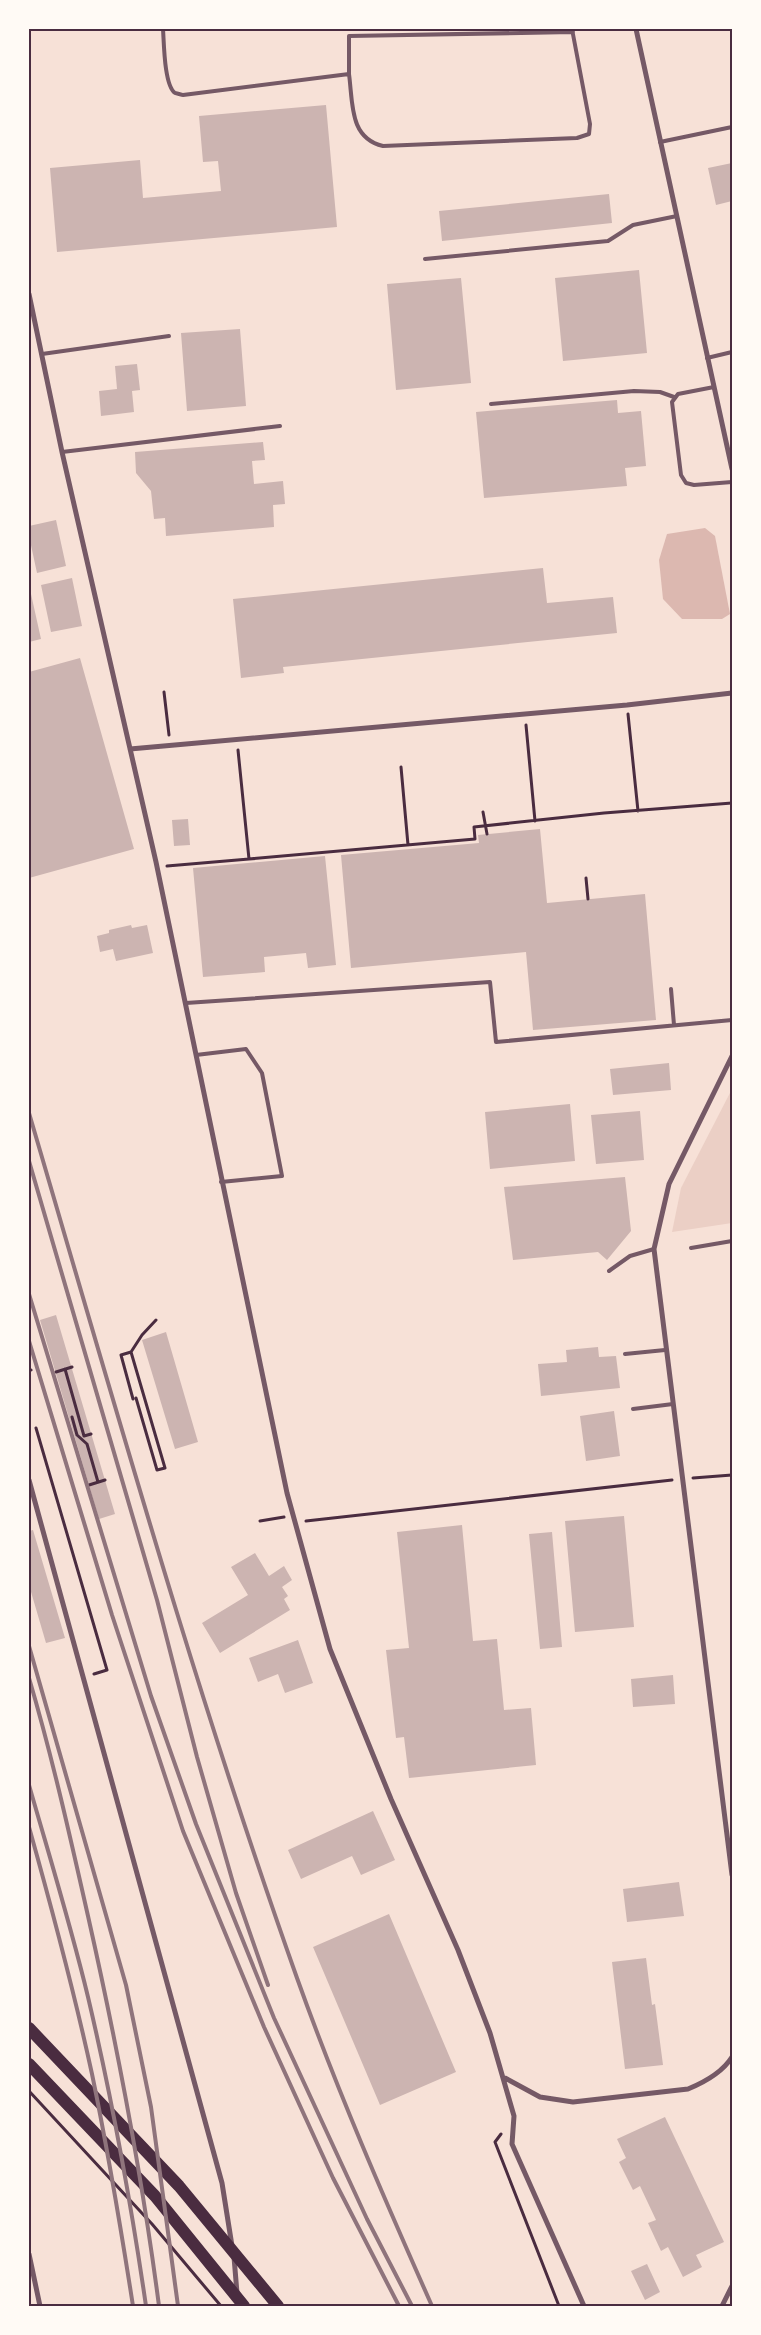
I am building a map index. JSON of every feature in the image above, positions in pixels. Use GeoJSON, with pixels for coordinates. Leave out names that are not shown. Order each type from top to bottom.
{"type":"FeatureCollection","features":[{"type":"Feature","properties":{"kind":"main road"},"geometry":{"type":"LineString","coordinates":[[29,2028],[178,2186],[278,2306]]}},
{"type":"Feature","properties":{"kind":"main road"},"geometry":{"type":"LineString","coordinates":[[29,2064],[154,2196],[244,2306]]}},
{"type":"Feature","properties":{"kind":"street"},"geometry":{"type":"LineString","coordinates":[[636,29],[732,468]]}},
{"type":"Feature","properties":{"kind":"street"},"geometry":{"type":"LineString","coordinates":[[29,294],[62,452],[186,1003],[221,1182],[293,1516],[330,1649],[391,1799],[458,1950],[490,2033],[505,2078],[514,2116],[512,2144],[584,2306]]}},
{"type":"Feature","properties":{"kind":"street"},"geometry":{"type":"LineString","coordinates":[[130,749],[732,693]]}},
{"type":"Feature","properties":{"kind":"street"},"geometry":{"type":"LineString","coordinates":[[732,1056],[669,1184],[654,1249],[665,1350],[684,1479],[732,1875]]}},
{"type":"Feature","properties":{"kind":"street"},"geometry":{"type":"LineString","coordinates":[[29,1480],[222,2184],[235,2266],[238,2306]]}},
{"type":"Feature","properties":{"kind":"street"},"geometry":{"type":"LineString","coordinates":[[505,2078],[540,2097],[573,2102],[688,2089],[704,2083],[727,2064],[732,2057]]}},
{"type":"Feature","properties":{"kind":"street"},"geometry":{"type":"LineString","coordinates":[[29,2254],[40,2306]]}},
{"type":"Feature","properties":{"kind":"street"},"geometry":{"type":"LineString","coordinates":[[722,2306],[732,2286]]}},
{"type":"Feature","properties":{"kind":"lane"},"geometry":{"type":"LineString","coordinates":[[163,29],[169,86],[175,93],[183,95],[349,74]]}},
{"type":"Feature","properties":{"kind":"lane"},"geometry":{"type":"LineString","coordinates":[[349,29],[349,36],[349,74],[356,125],[362,136],[374,144],[383,146],[577,138],[589,134],[590,124],[573,31],[349,36]]}},
{"type":"Feature","properties":{"kind":"lane"},"geometry":{"type":"LineString","coordinates":[[660,142],[732,127]]}},
{"type":"Feature","properties":{"kind":"lane"},"geometry":{"type":"LineString","coordinates":[[425,259],[608,241],[633,225],[677,216]]}},
{"type":"Feature","properties":{"kind":"lane"},"geometry":{"type":"LineString","coordinates":[[42,354],[169,336]]}},
{"type":"Feature","properties":{"kind":"lane"},"geometry":{"type":"LineString","coordinates":[[707,358],[732,352]]}},
{"type":"Feature","properties":{"kind":"lane"},"geometry":{"type":"LineString","coordinates":[[714,387],[678,394],[672,402],[681,475],[686,483],[694,485],[732,482]]}},
{"type":"Feature","properties":{"kind":"lane"},"geometry":{"type":"LineString","coordinates":[[491,404],[634,391],[660,392],[674,397]]}},
{"type":"Feature","properties":{"kind":"lane"},"geometry":{"type":"LineString","coordinates":[[62,452],[280,426]]}},
{"type":"Feature","properties":{"kind":"lane"},"geometry":{"type":"LineString","coordinates":[[186,1003],[490,982],[496,1042],[732,1020]]}},
{"type":"Feature","properties":{"kind":"lane"},"geometry":{"type":"LineString","coordinates":[[671,989],[674,1025]]}},
{"type":"Feature","properties":{"kind":"lane"},"geometry":{"type":"LineString","coordinates":[[196,1054],[246,1049],[262,1073],[282,1176],[221,1182]]}},
{"type":"Feature","properties":{"kind":"lane"},"geometry":{"type":"LineString","coordinates":[[691,1248],[732,1241]]}},
{"type":"Feature","properties":{"kind":"lane"},"geometry":{"type":"LineString","coordinates":[[609,1271],[630,1256],[654,1249]]}},
{"type":"Feature","properties":{"kind":"lane"},"geometry":{"type":"LineString","coordinates":[[625,1354],[665,1350]]}},
{"type":"Feature","properties":{"kind":"lane"},"geometry":{"type":"LineString","coordinates":[[633,1409],[673,1404]]}},
{"type":"Feature","properties":{"kind":"path"},"geometry":{"type":"LineString","coordinates":[[164,692],[170,745]]}},
{"type":"Feature","properties":{"kind":"path"},"geometry":{"type":"LineString","coordinates":[[626,704],[638,811]]}},
{"type":"Feature","properties":{"kind":"path"},"geometry":{"type":"LineString","coordinates":[[524,712],[535,821]]}},
{"type":"Feature","properties":{"kind":"path"},"geometry":{"type":"LineString","coordinates":[[237,739],[249,859]]}},
{"type":"Feature","properties":{"kind":"path"},"geometry":{"type":"LineString","coordinates":[[401,767],[408,845]]}},
{"type":"Feature","properties":{"kind":"path"},"geometry":{"type":"LineString","coordinates":[[156,867],[475,839],[474,827],[732,803]]}},
{"type":"Feature","properties":{"kind":"path"},"geometry":{"type":"LineString","coordinates":[[483,812],[487,834]]}},
{"type":"Feature","properties":{"kind":"path"},"geometry":{"type":"LineString","coordinates":[[586,878],[588,899]]}},
{"type":"Feature","properties":{"kind":"path"},"geometry":{"type":"LineString","coordinates":[[131,1352],[165,1468],[157,1470],[120,1355],[131,1352],[142,1335],[156,1320]]}},
{"type":"Feature","properties":{"kind":"path"},"geometry":{"type":"LineString","coordinates":[[56,1372],[72,1367]]}},
{"type":"Feature","properties":{"kind":"path"},"geometry":{"type":"LineString","coordinates":[[65,1369],[84,1436],[91,1434]]}},
{"type":"Feature","properties":{"kind":"path"},"geometry":{"type":"LineString","coordinates":[[72,1417],[77,1435],[87,1444],[98,1482]]}},
{"type":"Feature","properties":{"kind":"path"},"geometry":{"type":"LineString","coordinates":[[36,1428],[107,1670]]}},
{"type":"Feature","properties":{"kind":"path"},"geometry":{"type":"LineString","coordinates":[[295,1522],[732,1474]]}},
{"type":"Feature","properties":{"kind":"path"},"geometry":{"type":"LineString","coordinates":[[89,1485],[105,1480]]}},
{"type":"Feature","properties":{"kind":"path"},"geometry":{"type":"LineString","coordinates":[[260,1521],[293,1516]]}},
{"type":"Feature","properties":{"kind":"path"},"geometry":{"type":"LineString","coordinates":[[29,2091],[152,2224],[221,2306]]}},
{"type":"Feature","properties":{"kind":"path"},"geometry":{"type":"LineString","coordinates":[[514,2116],[494,2142],[559,2306]]}},
{"type":"Feature","properties":{"kind":"shaded area"},"geometry":{"type":"Polygon","coordinates":[[[705,528],[715,536],[730,614],[722,619],[682,619],[663,599],[659,560],[667,534],[705,528]]]}},
{"type":"Feature","properties":{"kind":"shaded area"},"geometry":{"type":"Polygon","coordinates":[[[732,1089],[732,1223],[672,1232],[681,1188],[732,1089]]]}},
{"type":"Feature","properties":{"kind":"building"},"geometry":{"type":"Polygon","coordinates":[[[326,105],[337,227],[57,252],[50,168],[140,160],[143,198],[221,191],[218,161],[203,162],[199,116],[326,105]]]}},
{"type":"Feature","properties":{"kind":"building"},"geometry":{"type":"Polygon","coordinates":[[[732,163],[732,201],[716,205],[708,168],[732,163]]]}},
{"type":"Feature","properties":{"kind":"building"},"geometry":{"type":"Polygon","coordinates":[[[609,194],[612,223],[442,241],[439,211],[609,194]]]}},
{"type":"Feature","properties":{"kind":"building"},"geometry":{"type":"Polygon","coordinates":[[[639,270],[647,353],[563,361],[555,278],[639,270]]]}},
{"type":"Feature","properties":{"kind":"building"},"geometry":{"type":"Polygon","coordinates":[[[461,278],[471,383],[396,390],[387,284],[461,278]]]}},
{"type":"Feature","properties":{"kind":"building"},"geometry":{"type":"Polygon","coordinates":[[[240,329],[246,406],[187,411],[181,333],[240,329]]]}},
{"type":"Feature","properties":{"kind":"building"},"geometry":{"type":"Polygon","coordinates":[[[137,364],[140,390],[132,391],[134,412],[101,416],[99,391],[117,389],[115,366],[137,364]]]}},
{"type":"Feature","properties":{"kind":"building"},"geometry":{"type":"Polygon","coordinates":[[[617,400],[618,413],[641,411],[646,466],[625,468],[627,486],[484,498],[476,412],[617,400]]]}},
{"type":"Feature","properties":{"kind":"building"},"geometry":{"type":"Polygon","coordinates":[[[263,442],[265,460],[252,461],[254,484],[283,481],[285,504],[273,505],[274,527],[166,536],[165,518],[154,519],[151,491],[136,473],[135,452],[263,442]]]}},
{"type":"Feature","properties":{"kind":"building"},"geometry":{"type":"Polygon","coordinates":[[[56,520],[66,566],[37,573],[29,536],[29,526],[56,520]]]}},
{"type":"Feature","properties":{"kind":"building"},"geometry":{"type":"Polygon","coordinates":[[[543,568],[547,603],[613,597],[617,633],[283,667],[284,673],[241,678],[233,599],[543,568]]]}},
{"type":"Feature","properties":{"kind":"building"},"geometry":{"type":"Polygon","coordinates":[[[72,578],[82,626],[51,632],[41,585],[72,578]]]}},
{"type":"Feature","properties":{"kind":"building"},"geometry":{"type":"Polygon","coordinates":[[[29,585],[41,639],[29,642],[29,585]]]}},
{"type":"Feature","properties":{"kind":"building"},"geometry":{"type":"Polygon","coordinates":[[[80,658],[134,849],[29,878],[29,672],[80,658]]]}},
{"type":"Feature","properties":{"kind":"building"},"geometry":{"type":"Polygon","coordinates":[[[188,819],[190,845],[174,846],[172,820],[188,819]]]}},
{"type":"Feature","properties":{"kind":"building"},"geometry":{"type":"Polygon","coordinates":[[[540,829],[547,903],[645,894],[656,1020],[533,1030],[526,952],[351,968],[341,855],[479,843],[478,835],[540,829]]]}},
{"type":"Feature","properties":{"kind":"building"},"geometry":{"type":"Polygon","coordinates":[[[325,856],[336,965],[308,968],[306,953],[264,957],[265,972],[203,977],[193,868],[325,856]]]}},
{"type":"Feature","properties":{"kind":"building"},"geometry":{"type":"Polygon","coordinates":[[[131,925],[132,928],[147,925],[153,953],[116,961],[113,949],[100,952],[97,936],[109,933],[109,930],[131,925]]]}},
{"type":"Feature","properties":{"kind":"building"},"geometry":{"type":"Polygon","coordinates":[[[669,1063],[671,1090],[613,1095],[610,1069],[669,1063]]]}},
{"type":"Feature","properties":{"kind":"building"},"geometry":{"type":"Polygon","coordinates":[[[570,1104],[575,1161],[490,1169],[485,1112],[570,1104]]]}},
{"type":"Feature","properties":{"kind":"building"},"geometry":{"type":"Polygon","coordinates":[[[640,1111],[644,1160],[596,1164],[591,1115],[640,1111]]]}},
{"type":"Feature","properties":{"kind":"building"},"geometry":{"type":"Polygon","coordinates":[[[625,1177],[631,1231],[607,1260],[598,1252],[513,1260],[504,1187],[625,1177]]]}},
{"type":"Feature","properties":{"kind":"building"},"geometry":{"type":"Polygon","coordinates":[[[56,1315],[115,1514],[99,1519],[40,1320],[56,1315]]]}},
{"type":"Feature","properties":{"kind":"building"},"geometry":{"type":"Polygon","coordinates":[[[166,1332],[198,1442],[175,1449],[142,1340],[166,1332]]]}},
{"type":"Feature","properties":{"kind":"building"},"geometry":{"type":"Polygon","coordinates":[[[598,1347],[599,1357],[616,1356],[620,1388],[541,1396],[538,1364],[567,1362],[566,1350],[598,1347]]]}},
{"type":"Feature","properties":{"kind":"building"},"geometry":{"type":"Polygon","coordinates":[[[614,1411],[620,1456],[586,1461],[580,1416],[614,1411]]]}},
{"type":"Feature","properties":{"kind":"building"},"geometry":{"type":"Polygon","coordinates":[[[624,1516],[634,1627],[575,1632],[565,1521],[624,1516]]]}},
{"type":"Feature","properties":{"kind":"building"},"geometry":{"type":"Polygon","coordinates":[[[462,1525],[473,1641],[497,1639],[504,1710],[531,1708],[536,1765],[409,1778],[404,1737],[396,1738],[386,1650],[409,1648],[397,1532],[462,1525]]]}},
{"type":"Feature","properties":{"kind":"building"},"geometry":{"type":"Polygon","coordinates":[[[33,1530],[65,1638],[46,1643],[29,1585],[29,1531],[33,1530]]]}},
{"type":"Feature","properties":{"kind":"building"},"geometry":{"type":"Polygon","coordinates":[[[552,1532],[562,1647],[540,1649],[529,1534],[552,1532]]]}},
{"type":"Feature","properties":{"kind":"building"},"geometry":{"type":"Polygon","coordinates":[[[255,1553],[269,1576],[284,1566],[292,1580],[282,1587],[288,1596],[284,1599],[290,1610],[220,1653],[202,1623],[248,1595],[231,1567],[255,1553]]]}},
{"type":"Feature","properties":{"kind":"building"},"geometry":{"type":"Polygon","coordinates":[[[298,1640],[313,1683],[285,1693],[278,1674],[258,1682],[249,1658],[298,1640]]]}},
{"type":"Feature","properties":{"kind":"building"},"geometry":{"type":"Polygon","coordinates":[[[673,1675],[675,1704],[633,1707],[631,1679],[673,1675]]]}},
{"type":"Feature","properties":{"kind":"building"},"geometry":{"type":"Polygon","coordinates":[[[373,1811],[395,1860],[361,1875],[352,1856],[301,1879],[288,1850],[373,1811]]]}},
{"type":"Feature","properties":{"kind":"building"},"geometry":{"type":"Polygon","coordinates":[[[679,1882],[684,1916],[627,1922],[623,1889],[679,1882]]]}},
{"type":"Feature","properties":{"kind":"building"},"geometry":{"type":"Polygon","coordinates":[[[389,1914],[456,2072],[380,2105],[313,1947],[389,1914]]]}},
{"type":"Feature","properties":{"kind":"building"},"geometry":{"type":"Polygon","coordinates":[[[646,1958],[652,2005],[655,2004],[663,2065],[625,2069],[612,1962],[646,1958]]]}},
{"type":"Feature","properties":{"kind":"building"},"geometry":{"type":"Polygon","coordinates":[[[665,2117],[724,2242],[696,2255],[702,2267],[683,2277],[668,2247],[661,2251],[648,2223],[656,2220],[640,2186],[633,2190],[619,2162],[626,2158],[617,2139],[665,2117]]]}},
{"type":"Feature","properties":{"kind":"building"},"geometry":{"type":"Polygon","coordinates":[[[647,2264],[660,2292],[645,2300],[631,2271],[647,2264]]]}},
{"type":"Feature","properties":{"kind":"railway"},"geometry":{"type":"LineString","coordinates":[[29,1113],[190,1656],[260,1871],[328,2061],[432,2306]]}},
{"type":"Feature","properties":{"kind":"railway"},"geometry":{"type":"LineString","coordinates":[[29,1161],[157,1600],[197,1757],[236,1893],[268,1985]]}},
{"type":"Feature","properties":{"kind":"railway"},"geometry":{"type":"LineString","coordinates":[[29,1294],[151,1696],[196,1824],[274,2018],[367,2219],[412,2306]]}},
{"type":"Feature","properties":{"kind":"railway"},"geometry":{"type":"LineString","coordinates":[[29,1341],[112,1615],[183,1831],[264,2027],[333,2178],[399,2306]]}},
{"type":"Feature","properties":{"kind":"railway"},"geometry":{"type":"LineString","coordinates":[[29,1646],[126,1985],[151,2107],[178,2306]]}},
{"type":"Feature","properties":{"kind":"railway"},"geometry":{"type":"LineString","coordinates":[[29,1678],[60,1796],[109,2013],[137,2159],[159,2306]]}},
{"type":"Feature","properties":{"kind":"railway"},"geometry":{"type":"LineString","coordinates":[[29,1785],[60,1891],[97,2035],[120,2151],[146,2306]]}},
{"type":"Feature","properties":{"kind":"railway"},"geometry":{"type":"LineString","coordinates":[[29,1827],[78,2012],[92,2074],[133,2306]]}}]}
